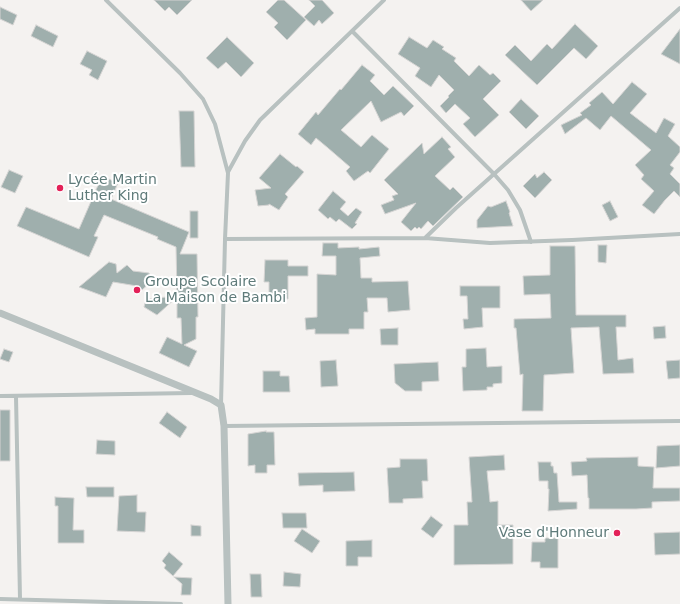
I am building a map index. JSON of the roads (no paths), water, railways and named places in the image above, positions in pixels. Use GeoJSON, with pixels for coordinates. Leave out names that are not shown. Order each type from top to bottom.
{"type":"FeatureCollection","features":[{"type":"Feature","properties":{"kind":"street"},"geometry":{"type":"LineString","coordinates":[[106,0],[180,73],[202,99],[215,124],[228,173],[221,405],[224,426],[228,604]]}},
{"type":"Feature","properties":{"kind":"street"},"geometry":{"type":"LineString","coordinates":[[228,173],[245,141],[260,120],[384,0]]}},
{"type":"Feature","properties":{"kind":"street"},"geometry":{"type":"LineString","coordinates":[[425,238],[456,208],[680,8]]}},
{"type":"Feature","properties":{"kind":"street"},"geometry":{"type":"LineString","coordinates":[[352,31],[494,174],[508,190],[520,210],[531,242]]}},
{"type":"Feature","properties":{"kind":"street"},"geometry":{"type":"LineString","coordinates":[[225,239],[425,238],[490,243],[680,234]]}},
{"type":"Feature","properties":{"kind":"street"},"geometry":{"type":"LineString","coordinates":[[0,313],[197,393],[221,405]]}},
{"type":"Feature","properties":{"kind":"street"},"geometry":{"type":"LineString","coordinates":[[0,396],[197,393]]}},
{"type":"Feature","properties":{"kind":"street"},"geometry":{"type":"LineString","coordinates":[[16,396],[20,599]]}},
{"type":"Feature","properties":{"kind":"street"},"geometry":{"type":"LineString","coordinates":[[224,426],[680,421]]}},
{"type":"Feature","properties":{"kind":"street"},"geometry":{"type":"LineString","coordinates":[[0,599],[181,604]]}},
{"type":"Feature","properties":{"kind":"place","name":"Lycée Martin Luther King"},"geometry":{"type":"Point","coordinates":[60,188]}},
{"type":"Feature","properties":{"kind":"place","name":"Groupe Scolaire La Maison de Bambi"},"geometry":{"type":"Point","coordinates":[137,290]}},
{"type":"Feature","properties":{"kind":"place","name":"Vase d'Honneur"},"geometry":{"type":"Point","coordinates":[617,533]}}]}
